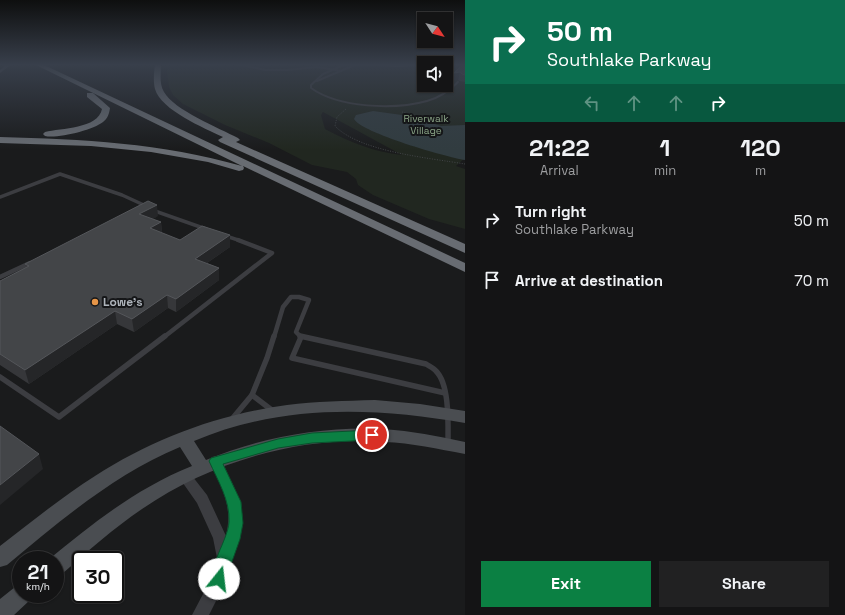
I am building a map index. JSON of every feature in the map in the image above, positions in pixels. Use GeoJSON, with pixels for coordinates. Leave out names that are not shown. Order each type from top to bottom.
{"type":"FeatureCollection","features":[{"type":"Feature","properties":{"kind":"highway"},"geometry":{"type":"LineString","coordinates":[[0,135],[59,133],[80,128],[100,120],[106,113],[106,108],[103,104],[87,93]]}},
{"type":"Feature","properties":{"kind":"highway"},"geometry":{"type":"LineString","coordinates":[[98,93],[465,268]]}},
{"type":"Feature","properties":{"kind":"highway"},"geometry":{"type":"LineString","coordinates":[[118,93],[125,96]]}},
{"type":"Feature","properties":{"kind":"highway"},"geometry":{"type":"LineString","coordinates":[[161,93],[168,103],[284,167]]}},
{"type":"Feature","properties":{"kind":"highway"},"geometry":{"type":"LineString","coordinates":[[178,120],[465,249]]}},
{"type":"Feature","properties":{"kind":"highway"},"geometry":{"type":"LineString","coordinates":[[0,140],[106,144],[186,154],[230,165],[303,191]]}},
{"type":"Feature","properties":{"kind":"highway"},"geometry":{"type":"LineString","coordinates":[[0,147],[46,142]]}},
{"type":"Feature","properties":{"kind":"street"},"geometry":{"type":"LineString","coordinates":[[0,558],[92,487],[141,458],[183,438],[230,422],[274,412],[332,405],[398,407],[465,417]]}},
{"type":"Feature","properties":{"kind":"street"},"geometry":{"type":"LineString","coordinates":[[64,560],[112,521],[148,495],[209,464],[278,444],[312,438],[345,435],[400,437],[465,448]]}},
{"type":"Feature","properties":{"kind":"street"},"geometry":{"type":"LineString","coordinates":[[183,438],[209,464],[234,502],[236,523],[233,539],[224,558],[219,579],[200,615]]}},
{"type":"Feature","properties":{"kind":"street"},"geometry":{"type":"LineString","coordinates":[[184,476],[202,499],[220,538],[224,558]]}},
{"type":"Feature","properties":{"kind":"street"},"geometry":{"type":"LineString","coordinates":[[0,613],[12,603]]}},
{"type":"Feature","properties":{"kind":"lane"},"geometry":{"type":"LineString","coordinates":[[317,93],[332,99],[355,103],[395,106],[426,102],[444,93]]}},
{"type":"Feature","properties":{"kind":"lane"},"geometry":{"type":"LineString","coordinates":[[0,197],[60,174],[122,195],[144,206],[212,231]]}},
{"type":"Feature","properties":{"kind":"lane"},"geometry":{"type":"LineString","coordinates":[[139,208],[144,206]]}},
{"type":"Feature","properties":{"kind":"lane"},"geometry":{"type":"LineString","coordinates":[[0,377],[59,416],[272,253],[219,234]]}},
{"type":"Feature","properties":{"kind":"lane"},"geometry":{"type":"LineString","coordinates":[[0,277],[36,260]]}},
{"type":"Feature","properties":{"kind":"lane"},"geometry":{"type":"LineString","coordinates":[[230,422],[252,395],[267,358],[283,307],[291,297],[299,297],[309,300],[296,332],[301,337],[426,364],[438,373],[445,394],[448,414],[448,444]]}},
{"type":"Feature","properties":{"kind":"lane"},"geometry":{"type":"LineString","coordinates":[[301,337],[292,358],[445,394]]}},
{"type":"Feature","properties":{"kind":"lane"},"geometry":{"type":"LineString","coordinates":[[252,395],[274,412]]}},
{"type":"Feature","properties":{"kind":"path"},"geometry":{"type":"LineString","coordinates":[[355,103],[341,113],[335,121],[337,129],[352,139],[380,148],[465,164]]}},
{"type":"Feature","properties":{"kind":"green space","name":"Riverwalk Village"},"geometry":{"type":"Polygon","coordinates":[[[172,93],[465,93],[465,158],[456,166],[465,169],[465,229],[429,219],[373,195],[358,185],[356,179],[347,172],[312,165],[269,143],[225,125],[183,104],[172,93]],[[323,112],[321,115],[325,129],[353,142],[382,152],[402,155],[323,112]]]}},
{"type":"Feature","properties":{"kind":"shaded area"},"geometry":{"type":"Polygon","coordinates":[[[373,111],[409,116],[441,126],[465,125],[465,160],[405,144],[372,131],[360,125],[354,119],[356,115],[373,111]]]}},
{"type":"Feature","properties":{"kind":"building","name":"Lowe's"},"geometry":{"type":"Polygon","coordinates":[[[148,201],[157,205],[139,214],[161,222],[150,228],[180,240],[202,226],[230,235],[195,259],[219,268],[176,299],[167,295],[132,319],[115,311],[25,370],[0,354],[0,281],[29,266],[25,264],[148,201]]]}},
{"type":"Feature","properties":{"kind":"building"},"geometry":{"type":"Polygon","coordinates":[[[0,426],[39,454],[0,485],[0,426]]]}},
{"type":"Feature","properties":{"kind":"place","name":"Lowe's"},"geometry":{"type":"Point","coordinates":[95,302]}},
{"type":"Feature","properties":{"kind":"route"},"geometry":{"type":"LineString","coordinates":[[219,579],[224,558],[233,539],[236,523],[234,502],[216,461],[242,452],[312,438],[345,435],[372,435]]}}]}
